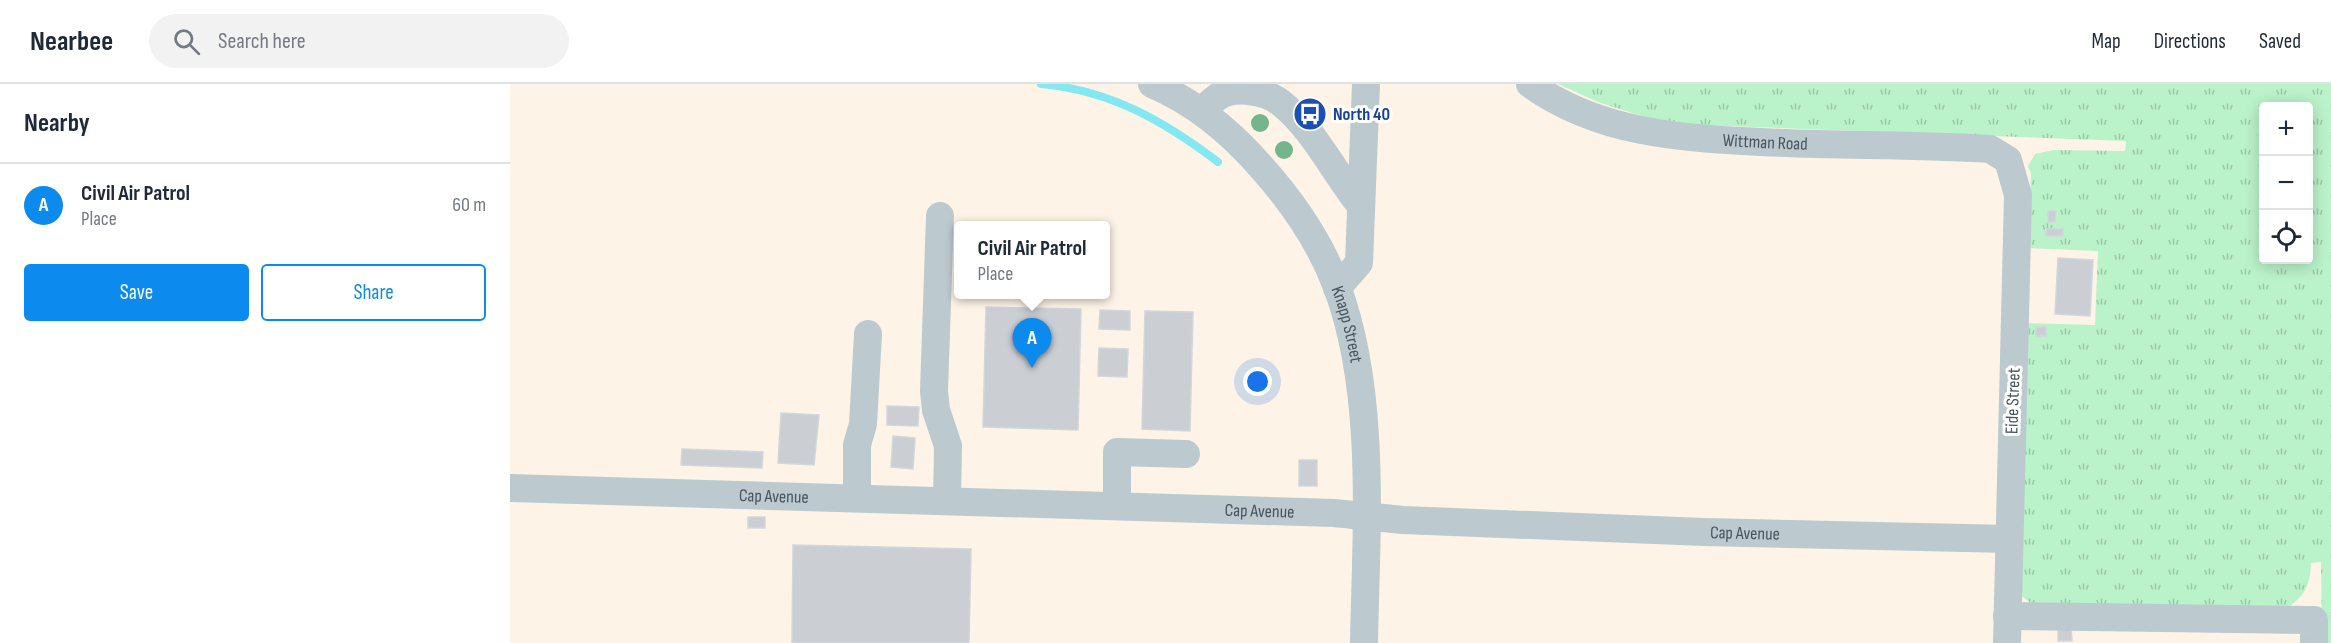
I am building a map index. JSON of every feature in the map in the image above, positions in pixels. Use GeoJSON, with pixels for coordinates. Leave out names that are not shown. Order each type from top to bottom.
{"type":"FeatureCollection","features":[{"type":"Feature","properties":{"kind":"lane","name":"Knapp Street"},"geometry":{"type":"LineString","coordinates":[[1152,84],[1201,111],[1227,131],[1283,191],[1319,247],[1337,288],[1352,336],[1359,376],[1366,517],[1364,643]]}},
{"type":"Feature","properties":{"kind":"lane"},"geometry":{"type":"LineString","coordinates":[[1337,288],[1359,263],[1366,84]]}},
{"type":"Feature","properties":{"kind":"lane","name":"Wittman Road"},"geometry":{"type":"LineString","coordinates":[[1530,84],[1551,99],[1605,121],[1647,133],[1783,143],[1990,149],[2008,160]]}},
{"type":"Feature","properties":{"kind":"lane"},"geometry":{"type":"LineString","coordinates":[[1201,111],[1221,95],[1237,90],[1257,92],[1281,102],[1311,136],[1361,206]]}},
{"type":"Feature","properties":{"kind":"lane","name":"Eide Street"},"geometry":{"type":"LineString","coordinates":[[2007,629],[2018,195],[2008,160]]}},
{"type":"Feature","properties":{"kind":"lane"},"geometry":{"type":"LineString","coordinates":[[940,216],[934,391],[936,410],[948,446],[947,501]]}},
{"type":"Feature","properties":{"kind":"lane"},"geometry":{"type":"LineString","coordinates":[[856,498],[856,445],[863,424],[868,334]]}},
{"type":"Feature","properties":{"kind":"lane"},"geometry":{"type":"LineString","coordinates":[[1117,506],[1117,452],[1186,454]]}},
{"type":"Feature","properties":{"kind":"lane","name":"Cap Avenue"},"geometry":{"type":"LineString","coordinates":[[510,488],[1334,513],[1366,517],[1704,532],[2009,539]]}},
{"type":"Feature","properties":{"kind":"lane"},"geometry":{"type":"LineString","coordinates":[[2007,629],[2314,620],[2314,643]]}},
{"type":"Feature","properties":{"kind":"shaded area"},"geometry":{"type":"Polygon","coordinates":[[[510,84],[2331,84],[2331,643],[510,643],[510,84]]]}},
{"type":"Feature","properties":{"kind":"green space"},"geometry":{"type":"Polygon","coordinates":[[[1558,84],[2331,84],[2331,643],[2328,643],[2322,632],[2321,562],[2311,563],[2309,580],[2304,592],[2281,612],[2039,609],[2020,595],[2025,323],[2095,325],[2098,251],[2029,248],[2031,174],[2028,166],[2035,154],[2053,150],[2125,151],[2126,141],[1699,125],[1648,118],[1598,102],[1558,84]]]}},
{"type":"Feature","properties":{"kind":"building"},"geometry":{"type":"Polygon","coordinates":[[[2048,211],[2056,211],[2055,222],[2048,222],[2048,211]]]}},
{"type":"Feature","properties":{"kind":"building"},"geometry":{"type":"Polygon","coordinates":[[[2046,229],[2063,229],[2063,236],[2046,236],[2046,229]]]}},
{"type":"Feature","properties":{"kind":"building"},"geometry":{"type":"Polygon","coordinates":[[[2058,258],[2093,260],[2090,316],[2055,314],[2058,258]]]}},
{"type":"Feature","properties":{"kind":"building"},"geometry":{"type":"Polygon","coordinates":[[[986,307],[1081,309],[1078,430],[983,427],[986,307]]]}},
{"type":"Feature","properties":{"kind":"building"},"geometry":{"type":"Polygon","coordinates":[[[1100,310],[1130,311],[1130,330],[1099,329],[1100,310]]]}},
{"type":"Feature","properties":{"kind":"building"},"geometry":{"type":"Polygon","coordinates":[[[1145,311],[1193,312],[1190,431],[1142,429],[1145,311]]]}},
{"type":"Feature","properties":{"kind":"building"},"geometry":{"type":"Polygon","coordinates":[[[2036,327],[2046,327],[2046,336],[2036,336],[2036,327]]]}},
{"type":"Feature","properties":{"kind":"building"},"geometry":{"type":"Polygon","coordinates":[[[1099,348],[1128,349],[1127,377],[1098,376],[1099,348]]]}},
{"type":"Feature","properties":{"kind":"building"},"geometry":{"type":"Polygon","coordinates":[[[887,406],[919,407],[918,426],[887,425],[887,406]]]}},
{"type":"Feature","properties":{"kind":"building"},"geometry":{"type":"Polygon","coordinates":[[[781,413],[819,415],[814,465],[778,463],[781,413]]]}},
{"type":"Feature","properties":{"kind":"building"},"geometry":{"type":"Polygon","coordinates":[[[893,436],[915,438],[913,469],[891,467],[893,436]]]}},
{"type":"Feature","properties":{"kind":"building"},"geometry":{"type":"Polygon","coordinates":[[[682,449],[763,452],[762,468],[681,465],[682,449]]]}},
{"type":"Feature","properties":{"kind":"building"},"geometry":{"type":"Polygon","coordinates":[[[1299,460],[1317,460],[1317,486],[1299,486],[1299,460]]]}},
{"type":"Feature","properties":{"kind":"building"},"geometry":{"type":"Polygon","coordinates":[[[748,517],[765,517],[765,528],[748,528],[748,517]]]}},
{"type":"Feature","properties":{"kind":"building"},"geometry":{"type":"Polygon","coordinates":[[[793,545],[971,549],[969,643],[792,643],[793,545]]]}},
{"type":"Feature","properties":{"kind":"building"},"geometry":{"type":"Polygon","coordinates":[[[2071,626],[2072,641],[2058,641],[2058,627],[2071,626]]]}},
{"type":"Feature","properties":{"kind":"waterway"},"geometry":{"type":"LineString","coordinates":[[1041,84],[1090,93],[1135,110],[1177,133],[1218,162]]}},
{"type":"Feature","properties":{"kind":"place","name":"North 40"},"geometry":{"type":"Point","coordinates":[1310,114]}},
{"type":"Feature","properties":{"kind":"place","name":"Civil Air Patrol"},"geometry":{"type":"Point","coordinates":[1032,368]}}]}
